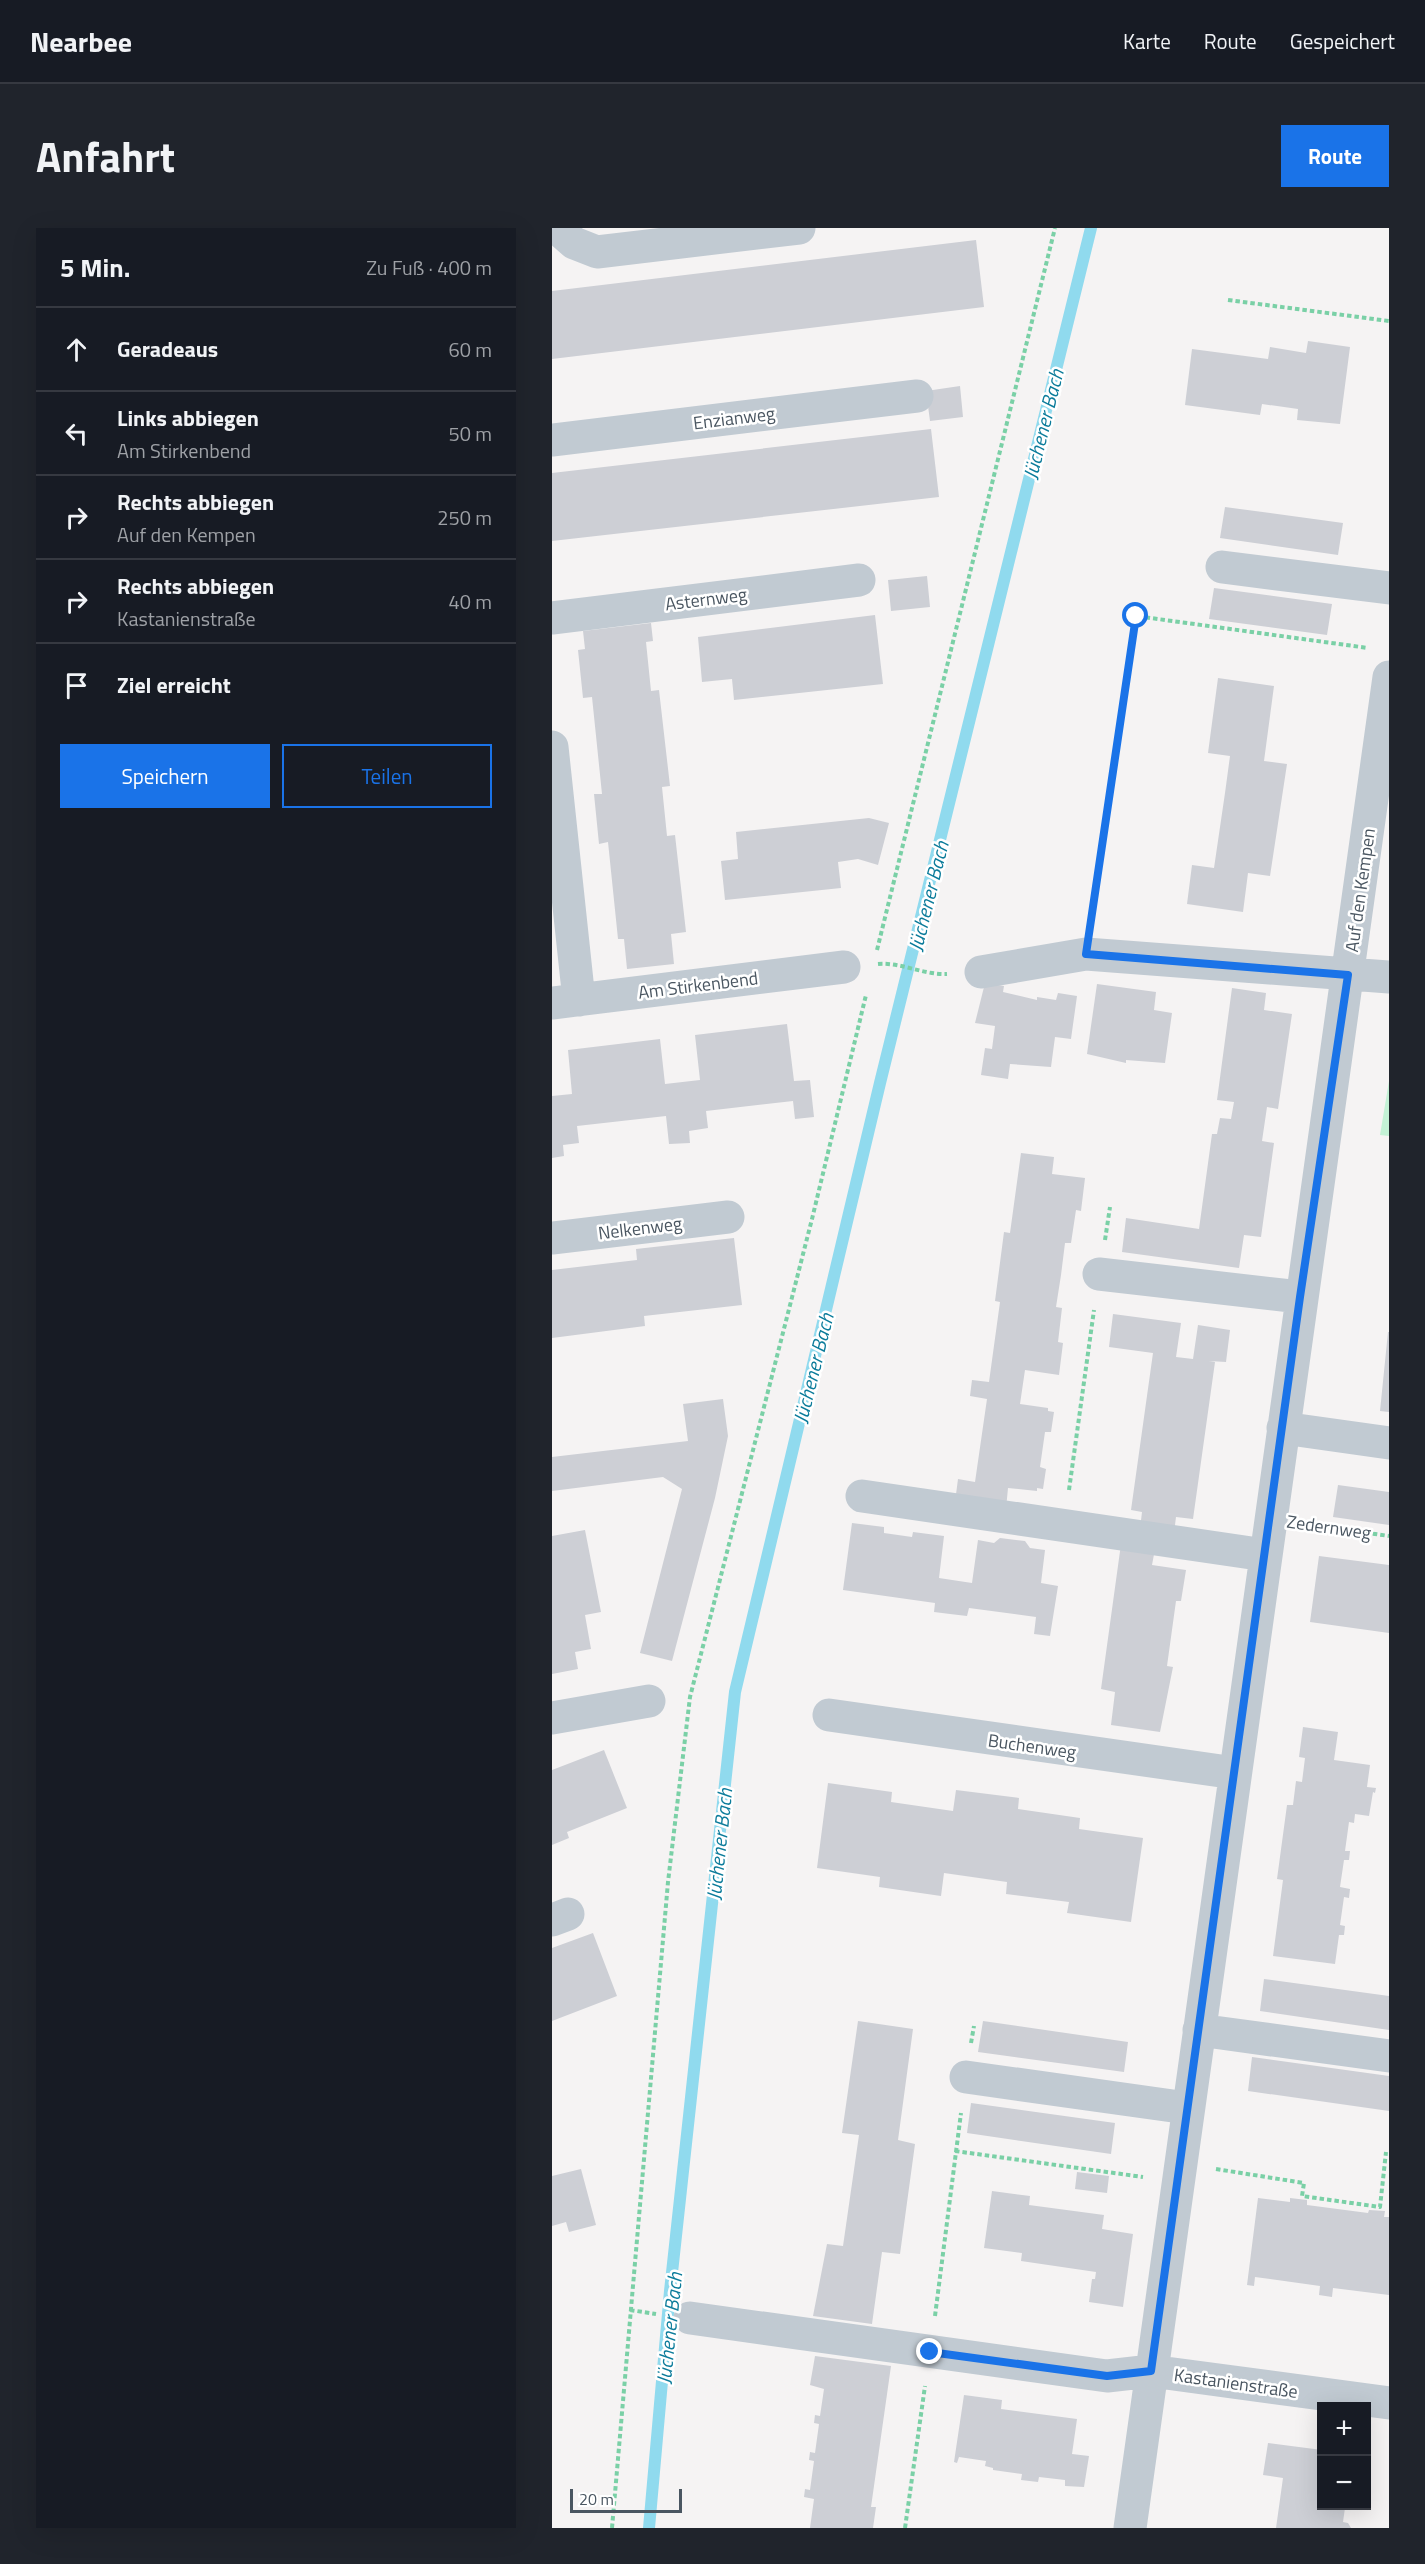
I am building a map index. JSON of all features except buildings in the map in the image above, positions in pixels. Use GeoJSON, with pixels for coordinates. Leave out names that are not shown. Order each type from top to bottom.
{"type":"FeatureCollection","features":[{"type":"Feature","properties":{"kind":"street"},"geometry":{"type":"LineString","coordinates":[[557,228],[574,243],[597,252],[799,228]]}},
{"type":"Feature","properties":{"kind":"street","name":"Enzianweg"},"geometry":{"type":"LineString","coordinates":[[552,440],[917,396]]}},
{"type":"Feature","properties":{"kind":"street"},"geometry":{"type":"LineString","coordinates":[[1222,567],[1389,588]]}},
{"type":"Feature","properties":{"kind":"street","name":"Asternweg"},"geometry":{"type":"LineString","coordinates":[[552,618],[859,580]]}},
{"type":"Feature","properties":{"kind":"street","name":"Auf den Kempen"},"geometry":{"type":"LineString","coordinates":[[1130,2528],[1300,1297],[1348,975],[1383,663]]}},
{"type":"Feature","properties":{"kind":"street"},"geometry":{"type":"LineString","coordinates":[[552,747],[565,1001]]}},
{"type":"Feature","properties":{"kind":"street"},"geometry":{"type":"LineString","coordinates":[[981,972],[1086,954],[1389,977]]}},
{"type":"Feature","properties":{"kind":"street","name":"Am Stirkenbend"},"geometry":{"type":"LineString","coordinates":[[565,1001],[862,973]]}},
{"type":"Feature","properties":{"kind":"street","name":"Nelkenweg"},"geometry":{"type":"LineString","coordinates":[[552,1238],[728,1217]]}},
{"type":"Feature","properties":{"kind":"street"},"geometry":{"type":"LineString","coordinates":[[1099,1274],[1300,1297]]}},
{"type":"Feature","properties":{"kind":"street"},"geometry":{"type":"LineString","coordinates":[[1282,1428],[1389,1443]]}},
{"type":"Feature","properties":{"kind":"street"},"geometry":{"type":"LineString","coordinates":[[862,1496],[1265,1555]]}},
{"type":"Feature","properties":{"kind":"street"},"geometry":{"type":"LineString","coordinates":[[552,1718],[649,1701]]}},
{"type":"Feature","properties":{"kind":"street","name":"Buchenweg"},"geometry":{"type":"LineString","coordinates":[[829,1715],[1236,1773]]}},
{"type":"Feature","properties":{"kind":"street"},"geometry":{"type":"LineString","coordinates":[[1199,2030],[1389,2056]]}},
{"type":"Feature","properties":{"kind":"street"},"geometry":{"type":"LineString","coordinates":[[966,2077],[1187,2108]]}},
{"type":"Feature","properties":{"kind":"street","name":"Kastanienstraße"},"geometry":{"type":"LineString","coordinates":[[690,2318],[1107,2376],[1151,2371],[1389,2403]]}},
{"type":"Feature","properties":{"kind":"path"},"geometry":{"type":"LineString","coordinates":[[612,2528],[668,1882],[690,1697],[809,1231],[862,973],[1055,228]]}},
{"type":"Feature","properties":{"kind":"path"},"geometry":{"type":"LineString","coordinates":[[1228,300],[1389,321]]}},
{"type":"Feature","properties":{"kind":"path"},"geometry":{"type":"LineString","coordinates":[[1086,954],[1136,616],[1383,663]]}},
{"type":"Feature","properties":{"kind":"path"},"geometry":{"type":"LineString","coordinates":[[887,963],[931,975]]}},
{"type":"Feature","properties":{"kind":"path"},"geometry":{"type":"LineString","coordinates":[[1064,1526],[1099,1274]]}},
{"type":"Feature","properties":{"kind":"path","name":"Zedernweg"},"geometry":{"type":"LineString","coordinates":[[1270,1518],[1389,1536]]}},
{"type":"Feature","properties":{"kind":"path"},"geometry":{"type":"LineString","coordinates":[[905,2528],[974,2026]]}},
{"type":"Feature","properties":{"kind":"path"},"geometry":{"type":"LineString","coordinates":[[956,2151],[1304,2183],[1302,2196],[1380,2207],[1386,2152]]}},
{"type":"Feature","properties":{"kind":"green space"},"geometry":{"type":"Polygon","coordinates":[[[1389,1081],[1389,1136],[1380,1135],[1389,1081]]]}},
{"type":"Feature","properties":{"kind":"waterway","name":"Jüchener Bach"},"geometry":{"type":"LineString","coordinates":[[649,2528],[670,2291],[735,1692],[880,1083],[1091,228]]}},
{"type":"Feature","properties":{"kind":"route"},"geometry":{"type":"LineString","coordinates":[[930,2352],[1107,2376],[1151,2371],[1236,1773],[1300,1297],[1348,975],[1153,957],[1086,954],[1136,616]]}}]}
